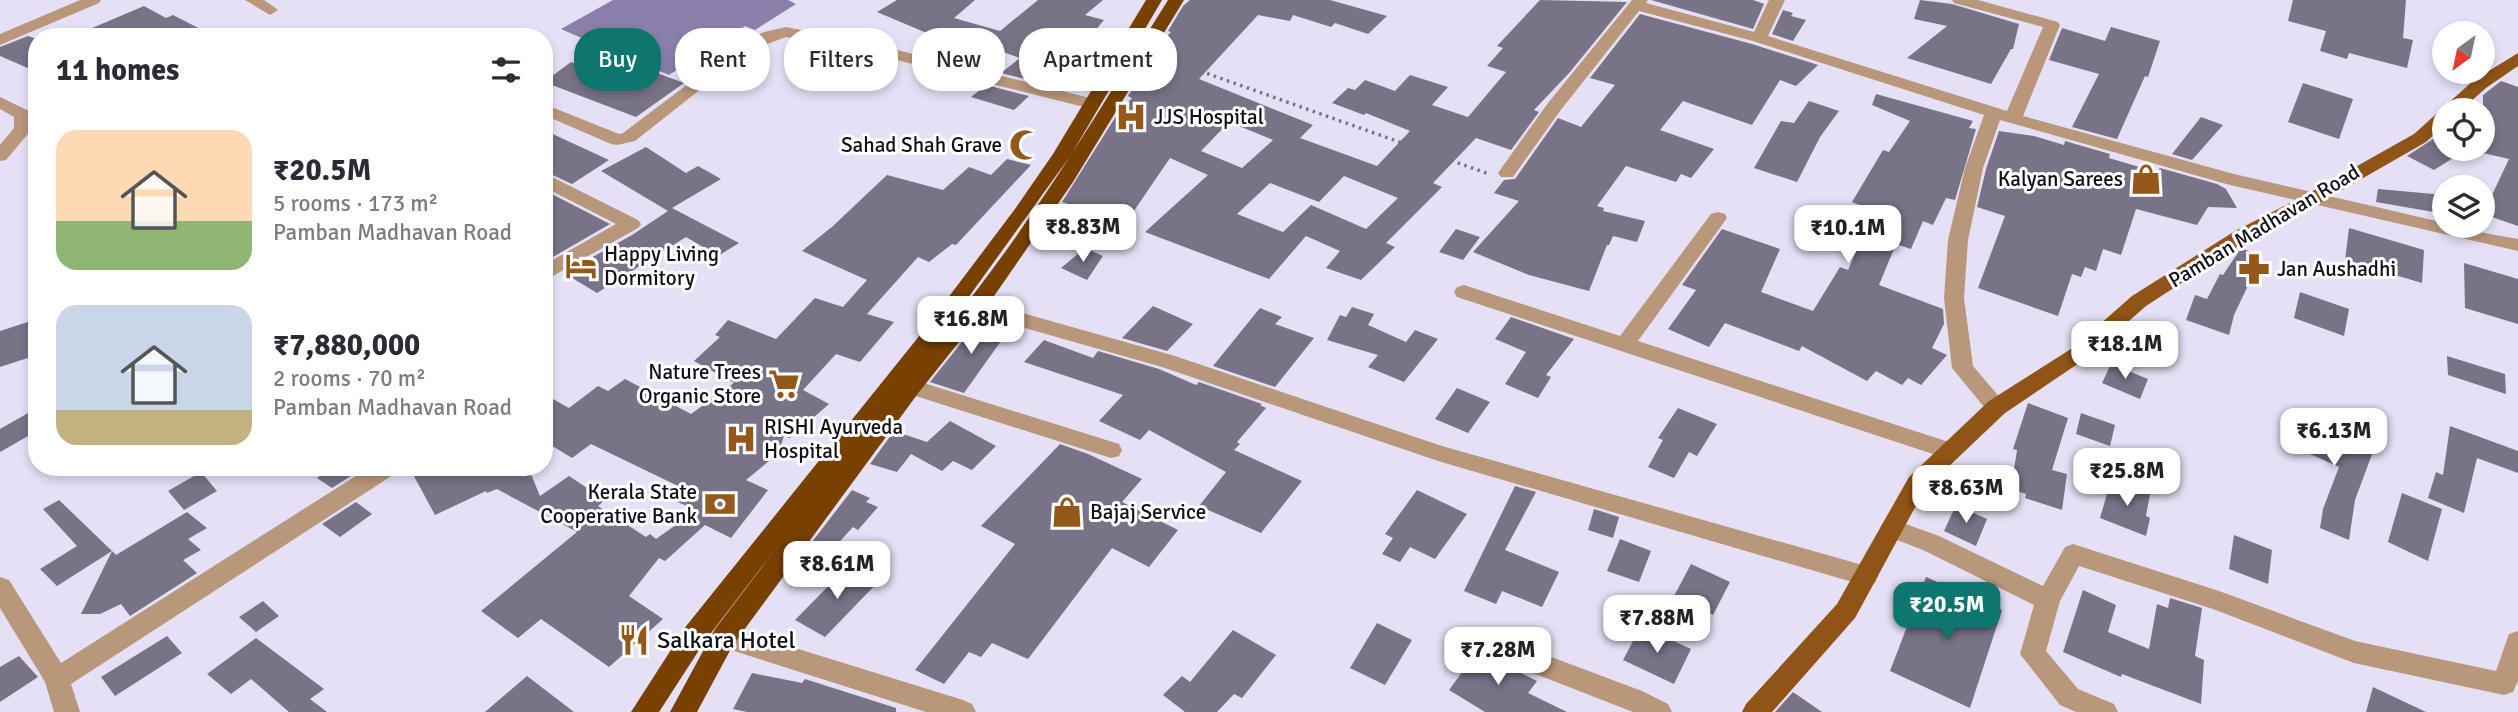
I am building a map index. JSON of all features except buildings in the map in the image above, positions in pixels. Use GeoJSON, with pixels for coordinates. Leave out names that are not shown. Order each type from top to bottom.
{"type":"FeatureCollection","features":[{"type":"Feature","properties":{"kind":"highway"},"geometry":{"type":"LineString","coordinates":[[644,712],[696,633],[927,340],[1022,213],[1062,155],[1154,0]]}},
{"type":"Feature","properties":{"kind":"highway"},"geometry":{"type":"LineString","coordinates":[[1159,28],[1176,0]]}},
{"type":"Feature","properties":{"kind":"highway"},"geometry":{"type":"LineString","coordinates":[[683,712],[724,637],[911,387],[976,307],[1066,178],[1121,91]]}},
{"type":"Feature","properties":{"kind":"main road"},"geometry":{"type":"LineString","coordinates":[[2464,98],[2518,58]]}},
{"type":"Feature","properties":{"kind":"main road","name":"Pamban Madhavan Road"},"geometry":{"type":"LineString","coordinates":[[1755,712],[1846,611],[1917,482],[1997,407],[2081,352],[2139,301],[2242,235],[2309,201],[2420,138],[2432,127]]}},
{"type":"Feature","properties":{"kind":"street"},"geometry":{"type":"LineString","coordinates":[[0,40],[93,0]]}},
{"type":"Feature","properties":{"kind":"street"},"geometry":{"type":"LineString","coordinates":[[253,0],[270,10]]}},
{"type":"Feature","properties":{"kind":"street"},"geometry":{"type":"LineString","coordinates":[[1759,38],[1777,0]]}},
{"type":"Feature","properties":{"kind":"street"},"geometry":{"type":"LineString","coordinates":[[1960,0],[2052,25],[1974,168],[1958,240],[1954,298],[1963,368],[1997,407]]}},
{"type":"Feature","properties":{"kind":"street"},"geometry":{"type":"LineString","coordinates":[[1507,173],[1554,107],[1638,3],[1759,38],[2004,116],[2309,201],[2518,245]]}},
{"type":"Feature","properties":{"kind":"street"},"geometry":{"type":"LineString","coordinates":[[553,113],[617,141],[629,137],[732,58],[766,37],[782,32],[802,33],[863,50],[881,51],[1092,104]]}},
{"type":"Feature","properties":{"kind":"street"},"geometry":{"type":"LineString","coordinates":[[0,102],[23,115],[23,129],[0,156]]}},
{"type":"Feature","properties":{"kind":"street"},"geometry":{"type":"LineString","coordinates":[[553,184],[631,224],[553,269]]}},
{"type":"Feature","properties":{"kind":"street"},"geometry":{"type":"LineString","coordinates":[[1625,344],[1718,218]]}},
{"type":"Feature","properties":{"kind":"street"},"geometry":{"type":"LineString","coordinates":[[1464,292],[1950,451]]}},
{"type":"Feature","properties":{"kind":"street"},"geometry":{"type":"LineString","coordinates":[[976,307],[1168,361],[1438,453],[1866,576]]}},
{"type":"Feature","properties":{"kind":"street"},"geometry":{"type":"LineString","coordinates":[[911,387],[1111,450]]}},
{"type":"Feature","properties":{"kind":"street"},"geometry":{"type":"LineString","coordinates":[[57,679],[374,476]]}},
{"type":"Feature","properties":{"kind":"street"},"geometry":{"type":"LineString","coordinates":[[1892,528],[1931,543],[2048,600]]}},
{"type":"Feature","properties":{"kind":"street"},"geometry":{"type":"LineString","coordinates":[[2105,712],[2069,697],[2033,654],[2048,600],[2073,554],[2219,601],[2354,652],[2504,684],[2518,642]]}},
{"type":"Feature","properties":{"kind":"street"},"geometry":{"type":"LineString","coordinates":[[0,587],[57,679],[67,712]]}},
{"type":"Feature","properties":{"kind":"street"},"geometry":{"type":"LineString","coordinates":[[724,637],[963,712]]}},
{"type":"Feature","properties":{"kind":"street"},"geometry":{"type":"LineString","coordinates":[[1511,653],[1633,699],[1659,712]]}},
{"type":"Feature","properties":{"kind":"path"},"geometry":{"type":"LineString","coordinates":[[1177,63],[1494,176],[1507,173]]}},
{"type":"Feature","properties":{"kind":"shaded area"},"geometry":{"type":"Polygon","coordinates":[[[613,0],[788,0],[796,4],[758,28],[675,28],[675,71],[669,75],[661,72],[661,28],[574,28],[574,35],[561,29],[613,0]]]}},
{"type":"Feature","properties":{"kind":"place","name":"JJS Hospital"},"geometry":{"type":"Point","coordinates":[1131,117]}},
{"type":"Feature","properties":{"kind":"place","name":"Sahad Shah Grave"},"geometry":{"type":"Point","coordinates":[1025,145]}},
{"type":"Feature","properties":{"kind":"place","name":"Kalyan Sarees"},"geometry":{"type":"Point","coordinates":[2146,179]}},
{"type":"Feature","properties":{"kind":"place","name":"Happy Living Dormitory"},"geometry":{"type":"Point","coordinates":[581,266]}},
{"type":"Feature","properties":{"kind":"place","name":"Jan Aushadhi"},"geometry":{"type":"Point","coordinates":[2254,269]}},
{"type":"Feature","properties":{"kind":"place","name":"Nature Trees Organic Store"},"geometry":{"type":"Point","coordinates":[784,384]}},
{"type":"Feature","properties":{"kind":"place","name":"RISHI Ayurveda Hospital"},"geometry":{"type":"Point","coordinates":[741,439]}},
{"type":"Feature","properties":{"kind":"place","name":"Kerala State Cooperative Bank"},"geometry":{"type":"Point","coordinates":[720,504]}},
{"type":"Feature","properties":{"kind":"place","name":"Bajaj Service"},"geometry":{"type":"Point","coordinates":[1067,512]}},
{"type":"Feature","properties":{"kind":"place","name":"Salkara Hotel"},"geometry":{"type":"Point","coordinates":[634,640]}}]}
